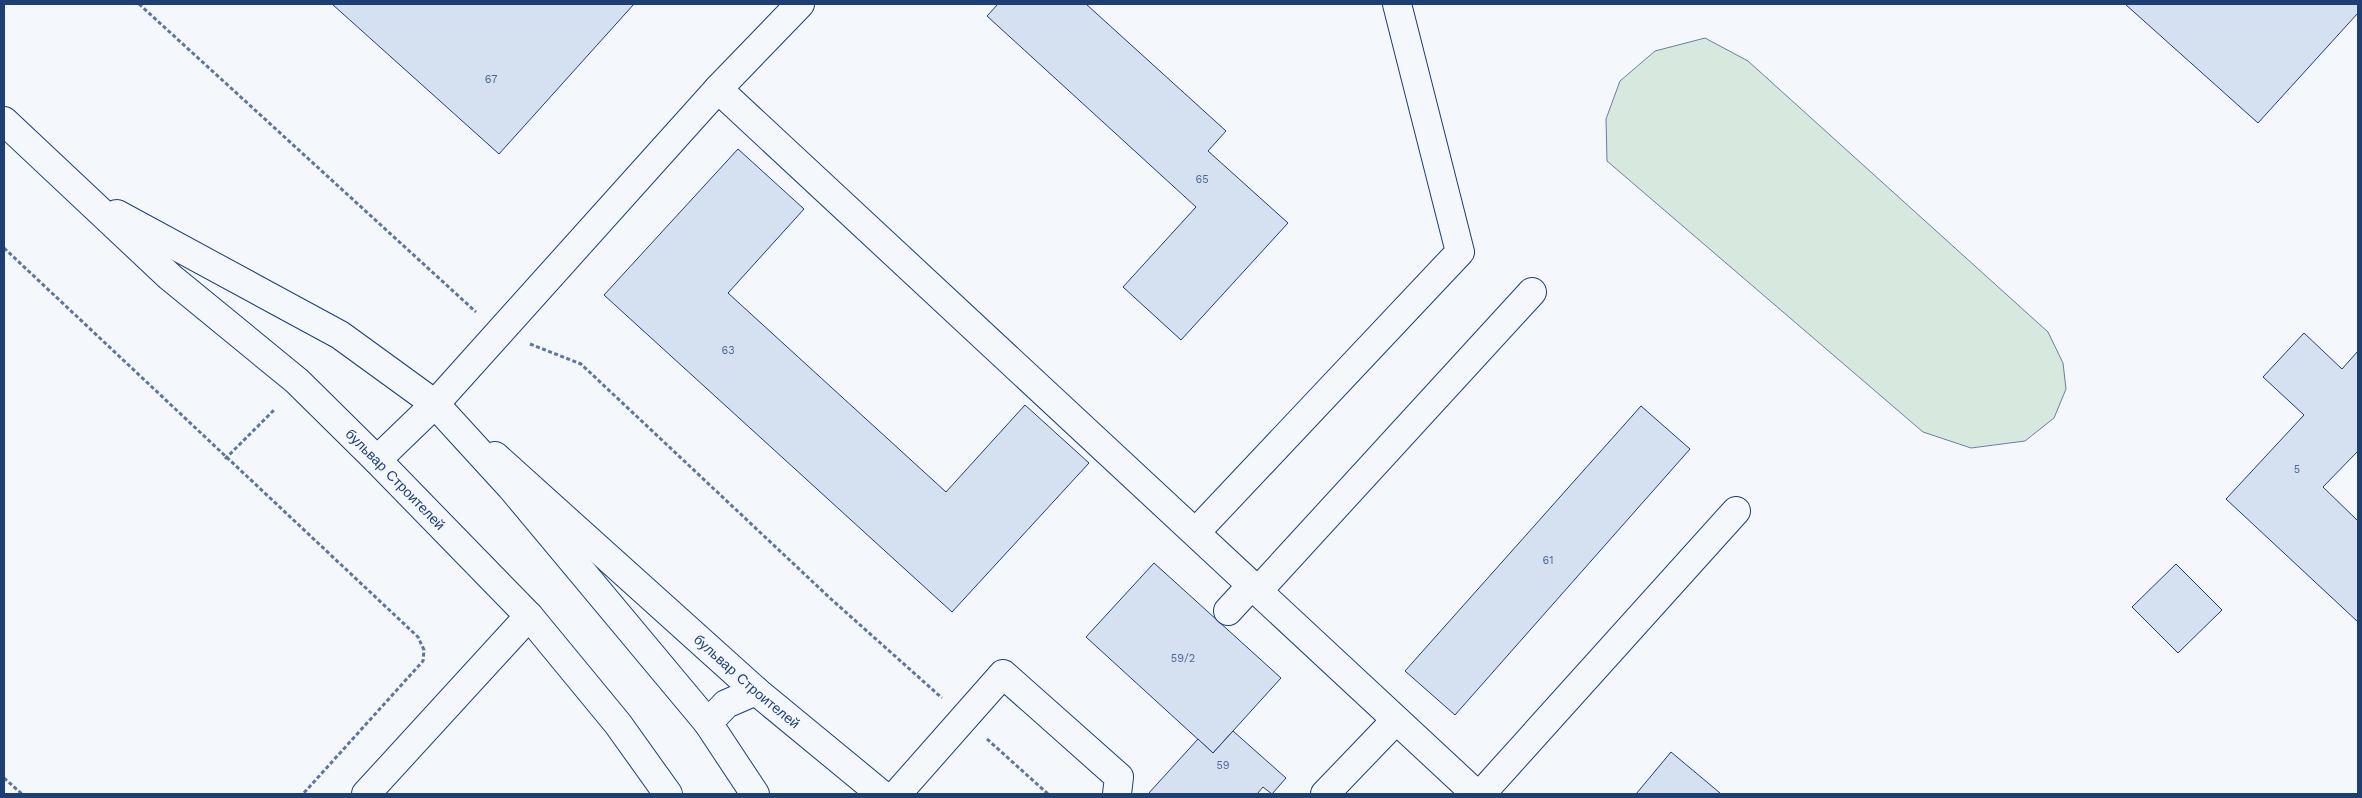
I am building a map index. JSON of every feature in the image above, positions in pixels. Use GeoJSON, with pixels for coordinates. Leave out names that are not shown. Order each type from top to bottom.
{"type":"FeatureCollection","features":[{"type":"Feature","properties":{"kind":"main road"},"geometry":{"type":"LineString","coordinates":[[376,460],[435,404],[718,89],[800,4]]}},
{"type":"Feature","properties":{"kind":"main road"},"geometry":{"type":"LineString","coordinates":[[1196,532],[1460,252],[1397,4]]}},
{"type":"Feature","properties":{"kind":"main road"},"geometry":{"type":"LineString","coordinates":[[718,89],[1476,794]]}},
{"type":"Feature","properties":{"kind":"main road","name":"бульвар Строителей"},"geometry":{"type":"LineString","coordinates":[[4,121],[170,277],[297,382],[376,460],[529,616],[618,724],[668,794]]}},
{"type":"Feature","properties":{"kind":"main road","name":"бульвар Строителей"},"geometry":{"type":"LineString","coordinates":[[86,199],[201,258],[340,335],[435,404],[526,482],[756,691],[881,794]]}},
{"type":"Feature","properties":{"kind":"main road"},"geometry":{"type":"LineString","coordinates":[[1228,611],[1254,589],[1532,292]]}},
{"type":"Feature","properties":{"kind":"main road","name":"бульвар Строителей"},"geometry":{"type":"LineString","coordinates":[[435,404],[511,487],[708,723],[755,794]]}},
{"type":"Feature","properties":{"kind":"main road"},"geometry":{"type":"LineString","coordinates":[[1481,794],[1736,511]]}},
{"type":"Feature","properties":{"kind":"main road"},"geometry":{"type":"LineString","coordinates":[[366,794],[529,616]]}},
{"type":"Feature","properties":{"kind":"main road"},"geometry":{"type":"LineString","coordinates":[[897,794],[1003,674],[1118,777],[1117,794]]}},
{"type":"Feature","properties":{"kind":"main road"},"geometry":{"type":"LineString","coordinates":[[708,723],[726,704],[756,691]]}},
{"type":"Feature","properties":{"kind":"main road"},"geometry":{"type":"LineString","coordinates":[[1325,794],[1396,720]]}},
{"type":"Feature","properties":{"kind":"path"},"geometry":{"type":"LineString","coordinates":[[138,4],[499,333],[581,364],[831,599],[1048,794]]}},
{"type":"Feature","properties":{"kind":"path"},"geometry":{"type":"LineString","coordinates":[[4,248],[225,459],[418,637],[424,650],[423,662],[303,794]]}},
{"type":"Feature","properties":{"kind":"path"},"geometry":{"type":"LineString","coordinates":[[225,459],[274,410]]}},
{"type":"Feature","properties":{"kind":"path"},"geometry":{"type":"LineString","coordinates":[[4,778],[22,794]]}},
{"type":"Feature","properties":{"kind":"shaded area"},"geometry":{"type":"Polygon","coordinates":[[[1705,38],[1748,61],[2048,332],[2063,363],[2066,389],[2054,418],[2025,441],[1971,448],[1923,432],[1607,161],[1606,119],[1620,81],[1655,51],[1705,38]]]}},
{"type":"Feature","properties":{"kind":"building"},"geometry":{"type":"Polygon","coordinates":[[[332,4],[634,4],[499,154],[332,4]]]}},
{"type":"Feature","properties":{"kind":"building"},"geometry":{"type":"Polygon","coordinates":[[[998,4],[1086,4],[1226,131],[1208,151],[1288,223],[1181,340],[1123,287],[1196,207],[987,16],[998,4]]]}},
{"type":"Feature","properties":{"kind":"building"},"geometry":{"type":"Polygon","coordinates":[[[2125,4],[2358,4],[2358,13],[2258,123],[2125,4]]]}},
{"type":"Feature","properties":{"kind":"building"},"geometry":{"type":"Polygon","coordinates":[[[738,149],[804,209],[728,293],[946,492],[1025,405],[1089,463],[952,612],[604,295],[738,149]]]}},
{"type":"Feature","properties":{"kind":"building"},"geometry":{"type":"Polygon","coordinates":[[[2304,333],[2342,369],[2358,351],[2358,451],[2323,487],[2358,521],[2358,622],[2226,499],[2304,415],[2263,377],[2304,333]]]}},
{"type":"Feature","properties":{"kind":"building"},"geometry":{"type":"Polygon","coordinates":[[[1641,406],[1690,449],[1455,715],[1405,671],[1641,406]]]}},
{"type":"Feature","properties":{"kind":"building"},"geometry":{"type":"Polygon","coordinates":[[[1154,563],[1281,678],[1213,753],[1086,637],[1154,563]]]}},
{"type":"Feature","properties":{"kind":"building"},"geometry":{"type":"Polygon","coordinates":[[[2176,564],[2222,610],[2178,653],[2132,607],[2176,564]]]}},
{"type":"Feature","properties":{"kind":"building"},"geometry":{"type":"Polygon","coordinates":[[[1233,731],[1286,778],[1272,794],[1263,787],[1257,794],[1148,794],[1198,739],[1213,753],[1233,731]]]}},
{"type":"Feature","properties":{"kind":"building"},"geometry":{"type":"Polygon","coordinates":[[[1671,752],[1720,793],[1636,794],[1671,752]]]}}]}
